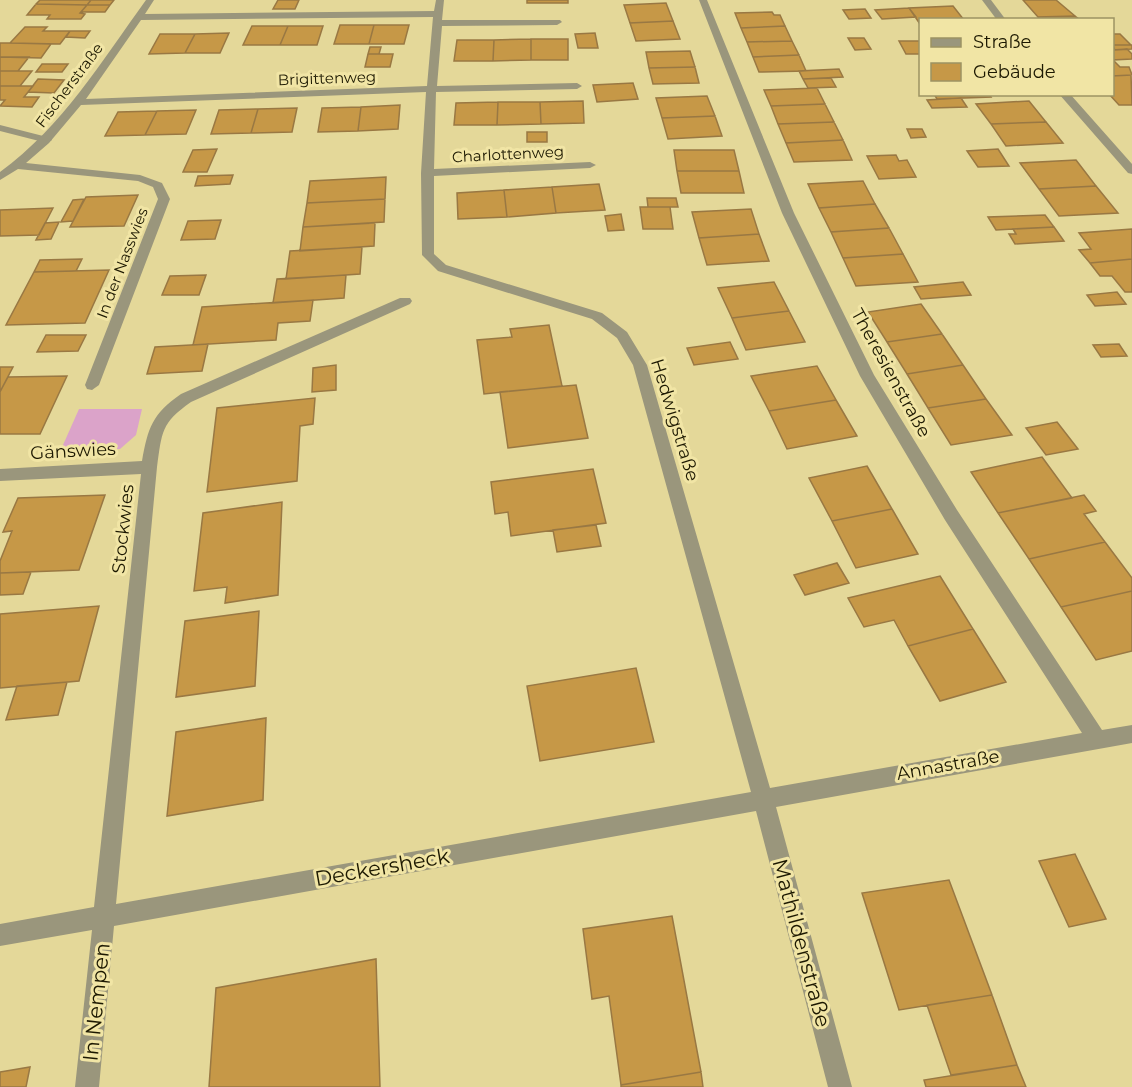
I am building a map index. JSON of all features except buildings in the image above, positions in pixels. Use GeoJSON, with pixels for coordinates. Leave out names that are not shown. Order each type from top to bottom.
{"type":"FeatureCollection","features":[{"type":"Feature","properties":{"kind":"street","name":"Fischerstraße"},"geometry":{"type":"LineString","coordinates":[[0,177],[18,166],[47,140],[150,0]]}},
{"type":"Feature","properties":{"kind":"street","name":"Hedwigstraße"},"geometry":{"type":"LineString","coordinates":[[440,0],[430,89],[427,173],[428,255],[442,268],[597,316],[622,334],[640,365],[763,798]]}},
{"type":"Feature","properties":{"kind":"street","name":"Theresienstraße"},"geometry":{"type":"LineString","coordinates":[[703,0],[788,213],[867,376],[951,515],[1097,739]]}},
{"type":"Feature","properties":{"kind":"street"},"geometry":{"type":"LineString","coordinates":[[986,0],[1000,18]]}},
{"type":"Feature","properties":{"kind":"street"},"geometry":{"type":"LineString","coordinates":[[138,17],[438,18],[557,22]]}},
{"type":"Feature","properties":{"kind":"street","name":"Brigittenweg"},"geometry":{"type":"LineString","coordinates":[[77,102],[577,86]]}},
{"type":"Feature","properties":{"kind":"street"},"geometry":{"type":"LineString","coordinates":[[1066,96],[1132,171]]}},
{"type":"Feature","properties":{"kind":"street"},"geometry":{"type":"LineString","coordinates":[[0,128],[47,140]]}},
{"type":"Feature","properties":{"kind":"street","name":"Charlottenweg"},"geometry":{"type":"LineString","coordinates":[[427,173],[590,165]]}},
{"type":"Feature","properties":{"kind":"street","name":"In der Nasswies"},"geometry":{"type":"LineString","coordinates":[[18,166],[140,178],[158,185],[164,199],[92,386]]}},
{"type":"Feature","properties":{"kind":"street","name":"Stockwies"},"geometry":{"type":"LineString","coordinates":[[105,916],[148,467],[157,423],[166,411],[186,398],[405,301]]}},
{"type":"Feature","properties":{"kind":"street","name":"Gänswies"},"geometry":{"type":"LineString","coordinates":[[0,475],[148,467]]}},
{"type":"Feature","properties":{"kind":"street","name":"Annastraße"},"geometry":{"type":"LineString","coordinates":[[763,798],[1132,734]]}},
{"type":"Feature","properties":{"kind":"street","name":"Deckersheck"},"geometry":{"type":"LineString","coordinates":[[0,935],[763,798]]}},
{"type":"Feature","properties":{"kind":"street","name":"Mathildenstraße"},"geometry":{"type":"LineString","coordinates":[[763,798],[840,1087]]}},
{"type":"Feature","properties":{"kind":"street","name":"In Nempen"},"geometry":{"type":"LineString","coordinates":[[87,1087],[105,916]]}},
{"type":"Feature","properties":{"kind":"shaded area"},"geometry":{"type":"Polygon","coordinates":[[[79,409],[142,409],[136,435],[120,449],[59,454],[79,409]]]}}]}
